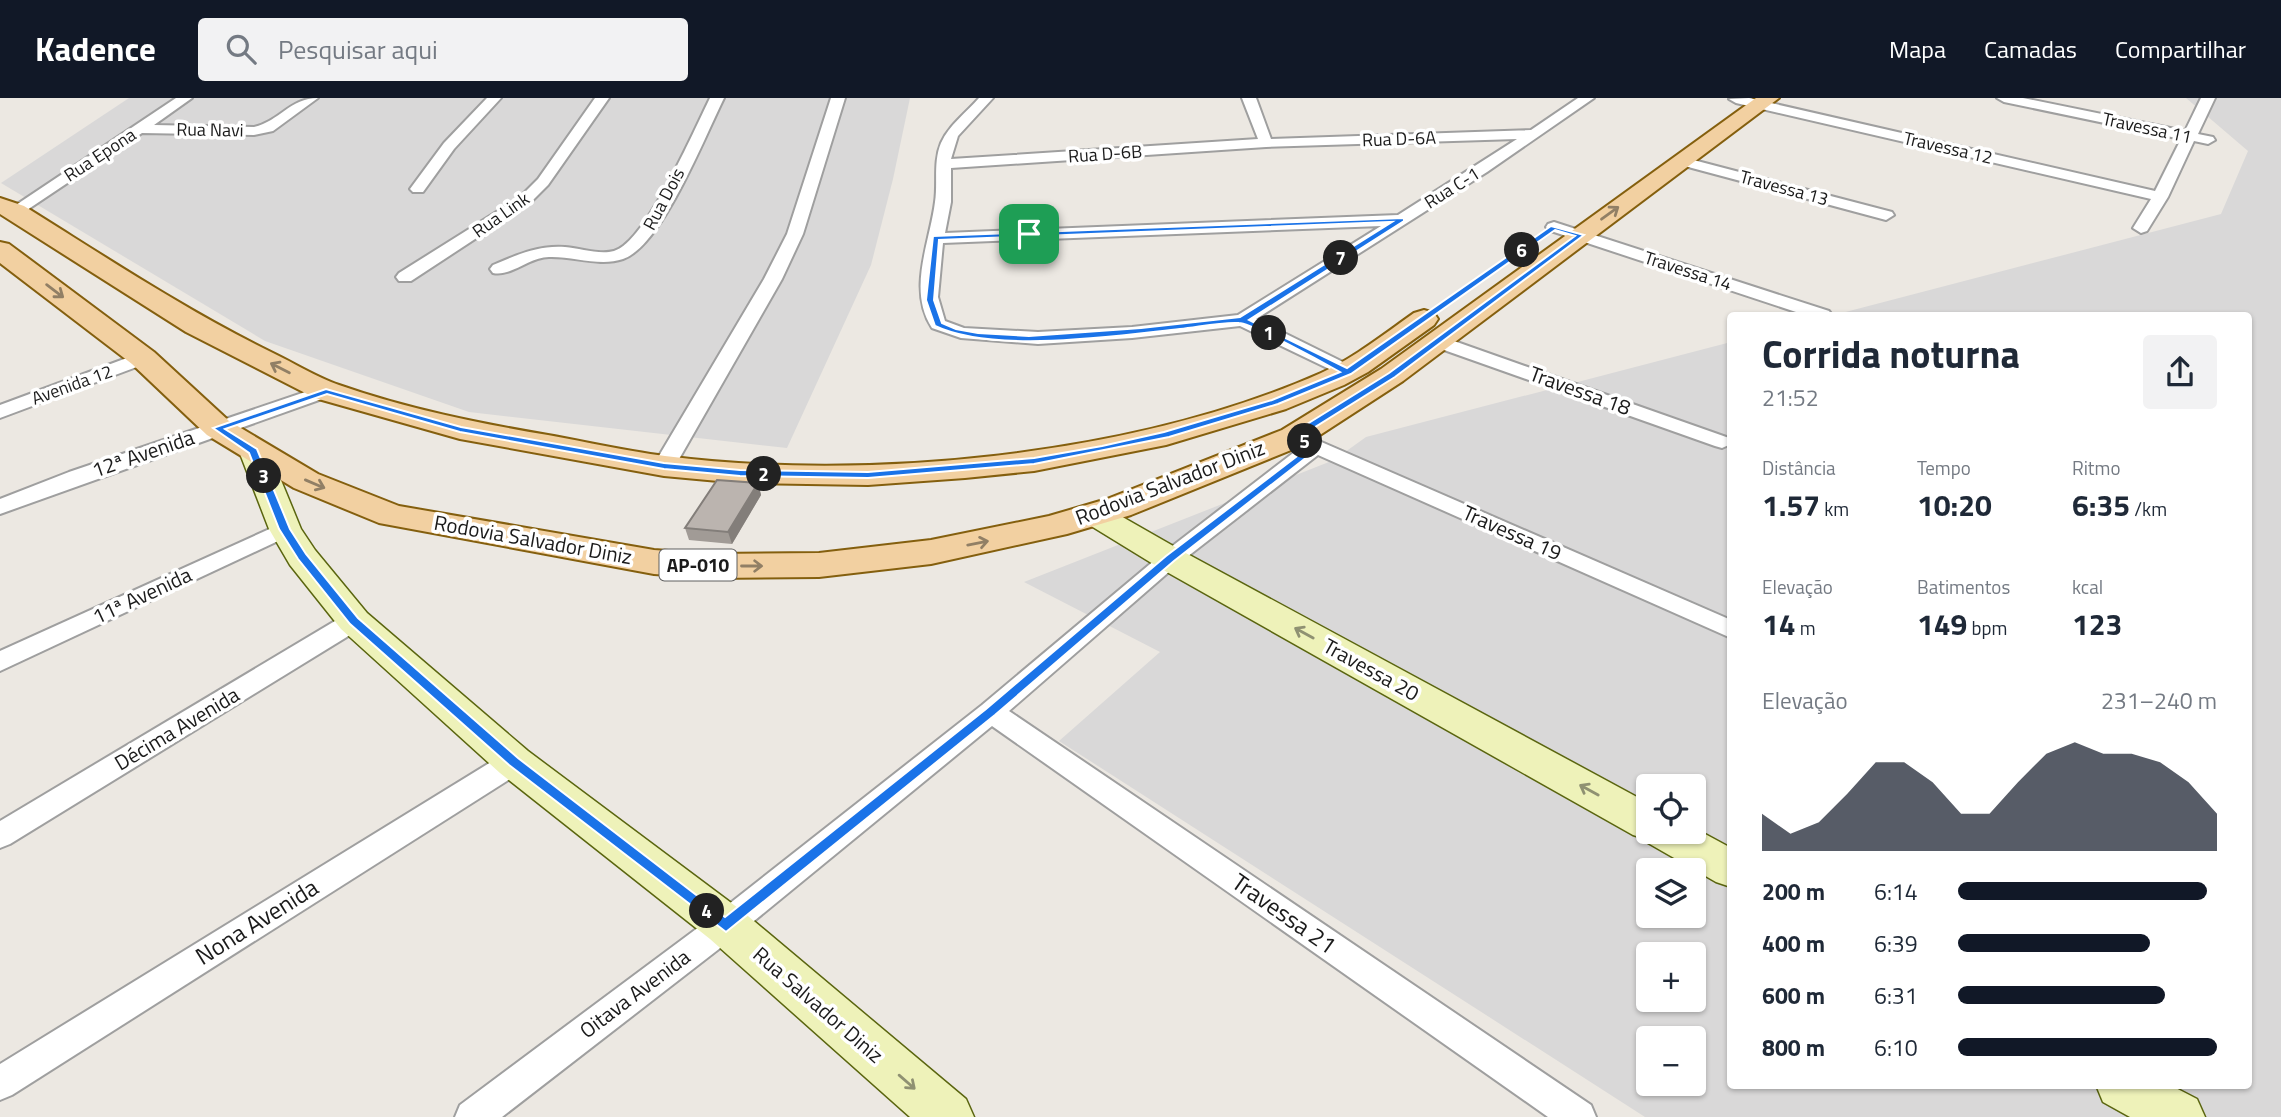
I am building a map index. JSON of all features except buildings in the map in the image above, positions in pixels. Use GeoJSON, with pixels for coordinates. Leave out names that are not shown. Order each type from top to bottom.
{"type":"FeatureCollection","features":[{"type":"Feature","properties":{"kind":"main road","name":"AP-010"},"geometry":{"type":"LineString","coordinates":[[1423,335],[1580,235],[1682,160],[1751,100]]}},
{"type":"Feature","properties":{"kind":"main road"},"geometry":{"type":"LineString","coordinates":[[1532,243],[1751,100]]}},
{"type":"Feature","properties":{"kind":"main road","name":"Rodovia Salvador Diniz"},"geometry":{"type":"LineString","coordinates":[[8,208],[196,326],[326,391],[460,429],[664,466],[740,473],[868,475],[1034,461],[1166,435],[1362,379]]}},
{"type":"Feature","properties":{"kind":"main road","name":"Rodovia Salvador Diniz"},"geometry":{"type":"LineString","coordinates":[[0,250],[144,358],[218,428],[306,481],[391,515],[666,563],[786,566],[893,557],[989,541],[1119,507],[1305,441],[1362,379],[1423,335]]}},
{"type":"Feature","properties":{"kind":"main road"},"geometry":{"type":"LineString","coordinates":[[97,323],[159,303]]}},
{"type":"Feature","properties":{"kind":"main road","name":"AP-010"},"geometry":{"type":"LineString","coordinates":[[1423,335],[1443,306]]}},
{"type":"Feature","properties":{"kind":"street","name":"Rua Epona"},"geometry":{"type":"LineString","coordinates":[[8,208],[142,129],[185,98]]}},
{"type":"Feature","properties":{"kind":"street","name":"Rua Navi"},"geometry":{"type":"LineString","coordinates":[[142,129],[254,131],[268,128],[311,98]]}},
{"type":"Feature","properties":{"kind":"street"},"geometry":{"type":"LineString","coordinates":[[418,189],[449,146],[494,98]]}},
{"type":"Feature","properties":{"kind":"street","name":"Rua Link"},"geometry":{"type":"LineString","coordinates":[[405,277],[525,200],[543,182],[602,98]]}},
{"type":"Feature","properties":{"kind":"street","name":"Rua Dois"},"geometry":{"type":"LineString","coordinates":[[499,270],[546,251],[598,257],[616,256],[631,251],[655,220],[717,98]]}},
{"type":"Feature","properties":{"kind":"street"},"geometry":{"type":"LineString","coordinates":[[664,466],[773,279],[795,234],[838,98]]}},
{"type":"Feature","properties":{"kind":"street","name":"Rua C-1"},"geometry":{"type":"LineString","coordinates":[[986,98],[954,131],[946,150],[943,200],[931,276],[932,310],[938,324],[954,332],[993,338],[1141,331],[1243,320],[1402,220],[1587,98]]}},
{"type":"Feature","properties":{"kind":"street"},"geometry":{"type":"LineString","coordinates":[[1249,98],[1265,143]]}},
{"type":"Feature","properties":{"kind":"street","name":"Travessa 11"},"geometry":{"type":"LineString","coordinates":[[2004,98],[2208,140]]}},
{"type":"Feature","properties":{"kind":"street"},"geometry":{"type":"LineString","coordinates":[[2141,228],[2160,197],[2208,98]]}},
{"type":"Feature","properties":{"kind":"street","name":"Travessa 12"},"geometry":{"type":"LineString","coordinates":[[1751,100],[2160,197]]}},
{"type":"Feature","properties":{"kind":"street","name":"Rua D-6A"},"geometry":{"type":"LineString","coordinates":[[1265,143],[1533,134]]}},
{"type":"Feature","properties":{"kind":"street","name":"Rua D-6B"},"geometry":{"type":"LineString","coordinates":[[944,164],[1265,143]]}},
{"type":"Feature","properties":{"kind":"street","name":"Travessa 13"},"geometry":{"type":"LineString","coordinates":[[1682,160],[1886,215]]}},
{"type":"Feature","properties":{"kind":"street"},"geometry":{"type":"LineString","coordinates":[[935,238],[1402,220]]}},
{"type":"Feature","properties":{"kind":"street","name":"Travessa 14"},"geometry":{"type":"LineString","coordinates":[[1554,227],[1814,312]]}},
{"type":"Feature","properties":{"kind":"street"},"geometry":{"type":"LineString","coordinates":[[1243,320],[1362,379]]}},
{"type":"Feature","properties":{"kind":"street","name":"Travessa 18"},"geometry":{"type":"LineString","coordinates":[[1423,335],[1722,442]]}},
{"type":"Feature","properties":{"kind":"street","name":"Avenida 12"},"geometry":{"type":"LineString","coordinates":[[0,412],[144,358]]}},
{"type":"Feature","properties":{"kind":"street","name":"12ª Avenida"},"geometry":{"type":"LineString","coordinates":[[0,507],[77,477],[326,391]]}},
{"type":"Feature","properties":{"kind":"street","name":"Oitava Avenida"},"geometry":{"type":"LineString","coordinates":[[473,1117],[726,925],[991,712],[1305,441]]}},
{"type":"Feature","properties":{"kind":"street","name":"Travessa 19"},"geometry":{"type":"LineString","coordinates":[[1305,441],[1727,628]]}},
{"type":"Feature","properties":{"kind":"street","name":"Rua Salvador Diniz"},"geometry":{"type":"LineString","coordinates":[[254,452],[285,529],[302,556],[354,621],[514,762],[726,925],[948,1117]]}},
{"type":"Feature","properties":{"kind":"street","name":"Travessa 20"},"geometry":{"type":"LineString","coordinates":[[1094,514],[1170,559],[1636,817]]}},
{"type":"Feature","properties":{"kind":"street","name":"11ª Avenida"},"geometry":{"type":"LineString","coordinates":[[0,662],[285,529]]}},
{"type":"Feature","properties":{"kind":"street","name":"Décima Avenida"},"geometry":{"type":"LineString","coordinates":[[0,836],[354,621]]}},
{"type":"Feature","properties":{"kind":"street","name":"Travessa 21"},"geometry":{"type":"LineString","coordinates":[[991,712],[1578,1117]]}},
{"type":"Feature","properties":{"kind":"street","name":"Nona Avenida"},"geometry":{"type":"LineString","coordinates":[[0,1083],[514,762]]}},
{"type":"Feature","properties":{"kind":"street"},"geometry":{"type":"LineString","coordinates":[[1686,844],[1727,867]]}},
{"type":"Feature","properties":{"kind":"street"},"geometry":{"type":"LineString","coordinates":[[2129,1089],[2179,1117]]}},
{"type":"Feature","properties":{"kind":"shaded area"},"geometry":{"type":"Polygon","coordinates":[[[129,98],[910,98],[871,265],[787,448],[469,412],[265,341],[1,183],[129,98]]]}},
{"type":"Feature","properties":{"kind":"shaded area"},"geometry":{"type":"Polygon","coordinates":[[[2186,98],[2281,98],[2281,1117],[1645,1117],[1059,741],[1160,652],[1024,582],[1334,460],[1366,437],[1727,343],[1727,1089],[2252,1089],[2252,312],[1845,312],[2221,214],[2248,151],[2186,98]]]}},
{"type":"Feature","properties":{"kind":"route"},"geometry":{"type":"LineString","coordinates":[[1029,234],[935,238],[930,300],[938,324],[954,332],[1007,339],[1141,331],[1243,320],[1348,372],[1275,402],[1166,435],[1102,449],[1034,461],[868,475],[740,473],[664,466],[460,429],[326,391],[218,428],[254,452],[285,529],[302,556],[354,621],[514,762],[726,925],[991,712],[1170,559],[1316,446],[1294,436],[1392,375],[1580,235],[1554,227],[1348,372],[1280,339],[1243,320],[1402,220],[1029,234]]}}]}
